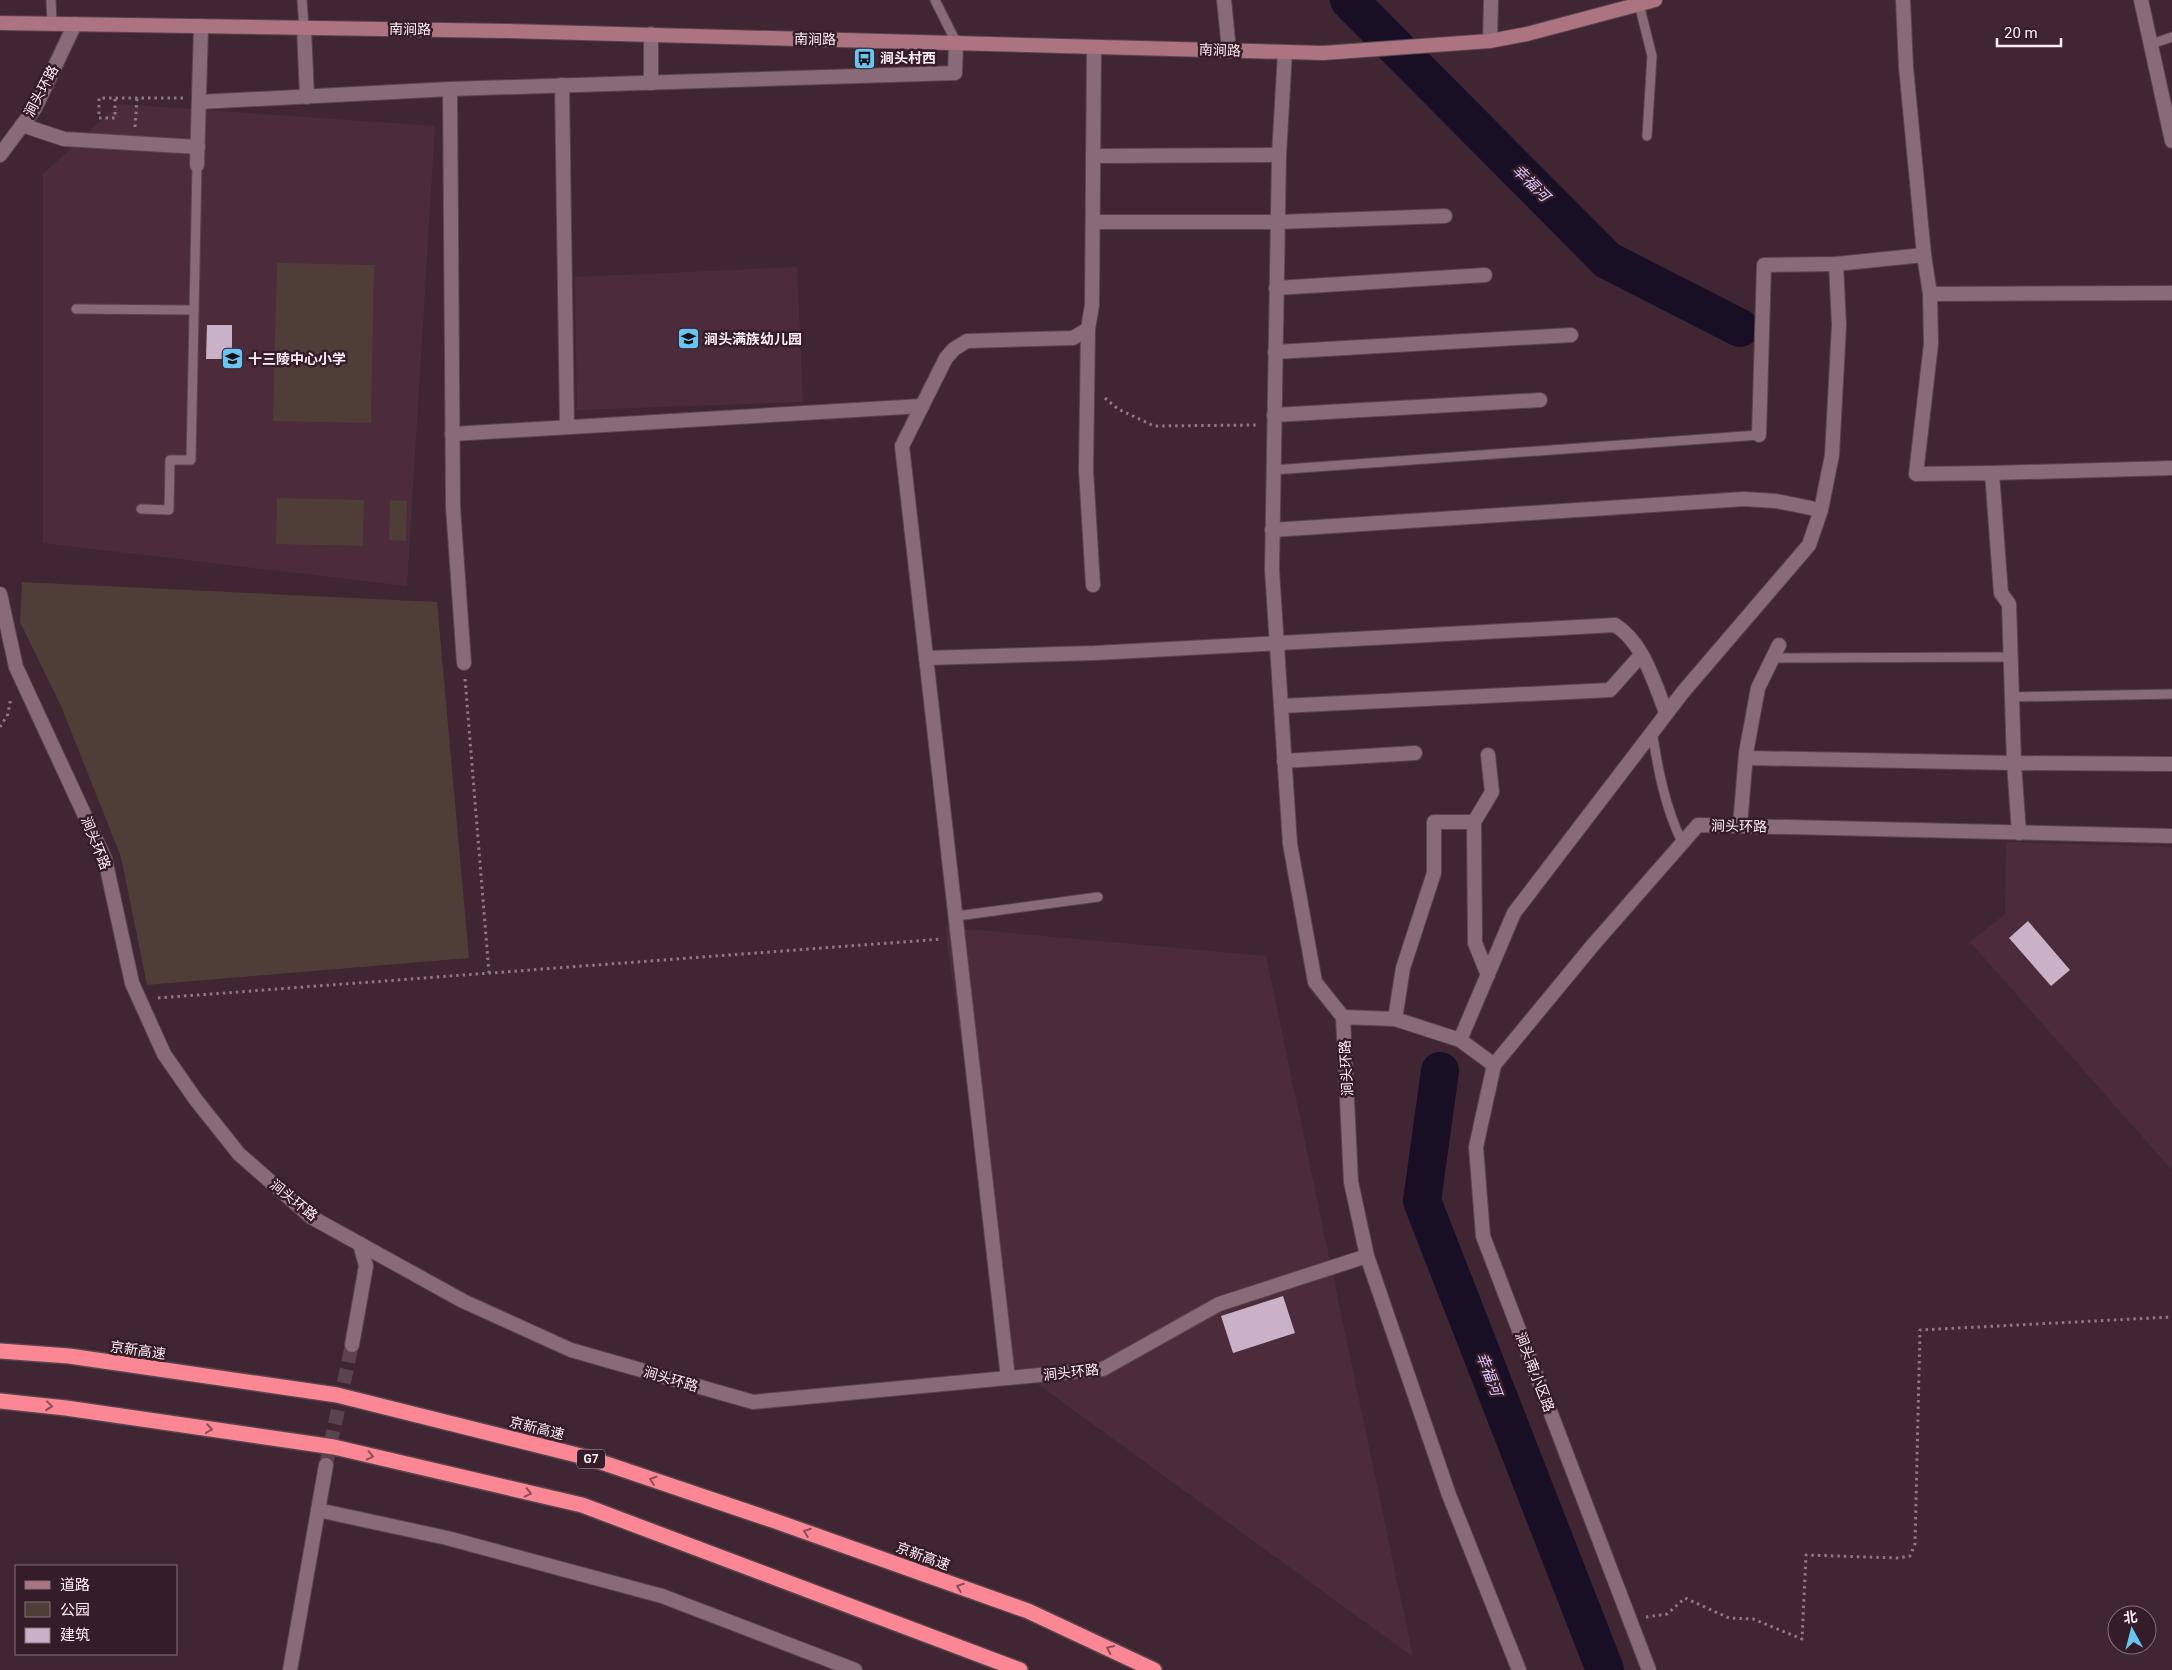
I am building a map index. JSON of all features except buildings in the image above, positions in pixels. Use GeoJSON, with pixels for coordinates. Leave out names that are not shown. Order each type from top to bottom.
{"type":"FeatureCollection","features":[{"type":"Feature","properties":{"kind":"highway","name":"京新高速"},"geometry":{"type":"LineString","coordinates":[[0,1351],[69,1356],[337,1394],[589,1458],[775,1521],[1028,1611],[1154,1670]]}},
{"type":"Feature","properties":{"kind":"highway"},"geometry":{"type":"LineString","coordinates":[[0,1401],[66,1408],[334,1448],[582,1505],[1020,1670]]}},
{"type":"Feature","properties":{"kind":"main road","name":"南涧路"},"geometry":{"type":"LineString","coordinates":[[0,24],[651,34],[1323,53],[1490,41],[1527,34],[1655,0]]}},
{"type":"Feature","properties":{"kind":"street"},"geometry":{"type":"LineString","coordinates":[[1224,0],[1229,50]]}},
{"type":"Feature","properties":{"kind":"street"},"geometry":{"type":"LineString","coordinates":[[1490,41],[1491,0]]}},
{"type":"Feature","properties":{"kind":"street"},"geometry":{"type":"LineString","coordinates":[[1903,0],[1906,67],[1924,255],[1930,294],[1931,344],[1916,474],[2172,468]]}},
{"type":"Feature","properties":{"kind":"street"},"geometry":{"type":"LineString","coordinates":[[2141,0],[2172,138]]}},
{"type":"Feature","properties":{"kind":"street","name":"涧头环路"},"geometry":{"type":"LineString","coordinates":[[0,154],[35,108],[75,24]]}},
{"type":"Feature","properties":{"kind":"street"},"geometry":{"type":"LineString","coordinates":[[197,165],[201,26]]}},
{"type":"Feature","properties":{"kind":"street"},"geometry":{"type":"LineString","coordinates":[[304,28],[307,96]]}},
{"type":"Feature","properties":{"kind":"street"},"geometry":{"type":"LineString","coordinates":[[651,34],[651,83]]}},
{"type":"Feature","properties":{"kind":"street"},"geometry":{"type":"LineString","coordinates":[[199,100],[562,85],[956,73],[956,42]]}},
{"type":"Feature","properties":{"kind":"street"},"geometry":{"type":"LineString","coordinates":[[1093,585],[1086,470],[1088,329],[1092,305],[1094,47]]}},
{"type":"Feature","properties":{"kind":"street"},"geometry":{"type":"LineString","coordinates":[[1285,52],[1277,222],[1272,530],[1290,844],[1316,982],[1343,1017],[1395,1019],[1460,1040],[1494,1065]]}},
{"type":"Feature","properties":{"kind":"street"},"geometry":{"type":"LineString","coordinates":[[562,85],[567,427]]}},
{"type":"Feature","properties":{"kind":"street"},"geometry":{"type":"LineString","coordinates":[[450,89],[453,507],[464,663]]}},
{"type":"Feature","properties":{"kind":"street"},"geometry":{"type":"LineString","coordinates":[[22,125],[64,139],[198,147]]}},
{"type":"Feature","properties":{"kind":"street"},"geometry":{"type":"LineString","coordinates":[[1093,156],[1279,155]]}},
{"type":"Feature","properties":{"kind":"street"},"geometry":{"type":"LineString","coordinates":[[1093,222],[1277,222],[1445,216]]}},
{"type":"Feature","properties":{"kind":"street"},"geometry":{"type":"LineString","coordinates":[[1759,435],[1764,266],[1836,264],[1924,255]]}},
{"type":"Feature","properties":{"kind":"street"},"geometry":{"type":"LineString","coordinates":[[1460,1040],[1514,913],[1666,712],[1809,545],[1821,510],[1832,445],[1839,325],[1836,264]]}},
{"type":"Feature","properties":{"kind":"street"},"geometry":{"type":"LineString","coordinates":[[1276,288],[1485,275]]}},
{"type":"Feature","properties":{"kind":"street"},"geometry":{"type":"LineString","coordinates":[[1930,294],[2172,293]]}},
{"type":"Feature","properties":{"kind":"street"},"geometry":{"type":"LineString","coordinates":[[1008,1378],[960,937],[902,446],[946,358],[954,349],[967,341],[1073,338],[1088,329]]}},
{"type":"Feature","properties":{"kind":"street"},"geometry":{"type":"LineString","coordinates":[[1275,352],[1571,335]]}},
{"type":"Feature","properties":{"kind":"street"},"geometry":{"type":"LineString","coordinates":[[1274,420],[1540,400]]}},
{"type":"Feature","properties":{"kind":"street"},"geometry":{"type":"LineString","coordinates":[[452,434],[922,406]]}},
{"type":"Feature","properties":{"kind":"street"},"geometry":{"type":"LineString","coordinates":[[1992,472],[2001,593],[2009,604],[2014,763],[2019,833]]}},
{"type":"Feature","properties":{"kind":"street"},"geometry":{"type":"LineString","coordinates":[[1272,530],[1744,499],[1776,501],[1821,510]]}},
{"type":"Feature","properties":{"kind":"street","name":"涧头环路"},"geometry":{"type":"LineString","coordinates":[[0,594],[16,667],[105,859],[132,983],[164,1054],[196,1100],[239,1154],[311,1217],[463,1301],[571,1350],[753,1402],[1103,1369],[1219,1304],[1366,1256],[1351,1182],[1343,1017]]}},
{"type":"Feature","properties":{"kind":"street"},"geometry":{"type":"LineString","coordinates":[[926,658],[1095,653],[1616,625],[1625,632],[1641,655],[1666,712]]}},
{"type":"Feature","properties":{"kind":"street"},"geometry":{"type":"LineString","coordinates":[[1740,826],[1746,758],[1758,688],[1779,645]]}},
{"type":"Feature","properties":{"kind":"street"},"geometry":{"type":"LineString","coordinates":[[1281,706],[1610,690],[1641,655]]}},
{"type":"Feature","properties":{"kind":"street"},"geometry":{"type":"LineString","coordinates":[[1284,761],[1415,753]]}},
{"type":"Feature","properties":{"kind":"street"},"geometry":{"type":"LineString","coordinates":[[1488,755],[1492,792],[1474,822],[1475,943],[1488,975]]}},
{"type":"Feature","properties":{"kind":"street"},"geometry":{"type":"LineString","coordinates":[[1746,758],[2172,764]]}},
{"type":"Feature","properties":{"kind":"street"},"geometry":{"type":"LineString","coordinates":[[1395,1019],[1403,968],[1434,873],[1434,822],[1474,822]]}},
{"type":"Feature","properties":{"kind":"street","name":"涧头环路"},"geometry":{"type":"LineString","coordinates":[[1494,1065],[1593,945],[1698,825],[2172,836]]}},
{"type":"Feature","properties":{"kind":"street","name":"涧头南小区路"},"geometry":{"type":"LineString","coordinates":[[1494,1065],[1476,1147],[1483,1236],[1649,1670]]}},
{"type":"Feature","properties":{"kind":"street"},"geometry":{"type":"LineString","coordinates":[[352,1345],[366,1266],[360,1244]]}},
{"type":"Feature","properties":{"kind":"street"},"geometry":{"type":"LineString","coordinates":[[1366,1256],[1449,1495],[1519,1670]]}},
{"type":"Feature","properties":{"kind":"street"},"geometry":{"type":"LineString","coordinates":[[290,1670],[326,1465]]}},
{"type":"Feature","properties":{"kind":"street"},"geometry":{"type":"LineString","coordinates":[[318,1510],[446,1538],[662,1596],[854,1670]]}},
{"type":"Feature","properties":{"kind":"lane"},"geometry":{"type":"LineString","coordinates":[[51,0],[52,24]]}},
{"type":"Feature","properties":{"kind":"lane"},"geometry":{"type":"LineString","coordinates":[[302,0],[304,28]]}},
{"type":"Feature","properties":{"kind":"lane"},"geometry":{"type":"LineString","coordinates":[[935,0],[956,42]]}},
{"type":"Feature","properties":{"kind":"lane"},"geometry":{"type":"LineString","coordinates":[[1638,4],[1652,56],[1647,136]]}},
{"type":"Feature","properties":{"kind":"lane"},"geometry":{"type":"LineString","coordinates":[[2151,44],[2172,37]]}},
{"type":"Feature","properties":{"kind":"lane"},"geometry":{"type":"LineString","coordinates":[[141,509],[169,510],[170,460],[191,460],[197,165]]}},
{"type":"Feature","properties":{"kind":"lane"},"geometry":{"type":"LineString","coordinates":[[76,309],[194,310]]}},
{"type":"Feature","properties":{"kind":"lane"},"geometry":{"type":"LineString","coordinates":[[1273,470],[1759,435]]}},
{"type":"Feature","properties":{"kind":"lane"},"geometry":{"type":"LineString","coordinates":[[1772,658],[2011,657]]}},
{"type":"Feature","properties":{"kind":"lane"},"geometry":{"type":"LineString","coordinates":[[2012,697],[2172,694]]}},
{"type":"Feature","properties":{"kind":"lane"},"geometry":{"type":"LineString","coordinates":[[1652,731],[1659,776],[1673,824],[1682,842]]}},
{"type":"Feature","properties":{"kind":"lane"},"geometry":{"type":"LineString","coordinates":[[957,916],[1098,897]]}},
{"type":"Feature","properties":{"kind":"path"},"geometry":{"type":"LineString","coordinates":[[115,99],[115,118],[99,118],[99,98],[199,100]]}},
{"type":"Feature","properties":{"kind":"path"},"geometry":{"type":"LineString","coordinates":[[134,144],[137,98]]}},
{"type":"Feature","properties":{"kind":"path"},"geometry":{"type":"LineString","coordinates":[[1087,381],[1118,409],[1154,426],[1274,420]]}},
{"type":"Feature","properties":{"kind":"path"},"geometry":{"type":"LineString","coordinates":[[464,663],[489,972]]}},
{"type":"Feature","properties":{"kind":"path"},"geometry":{"type":"LineString","coordinates":[[140,999],[960,937]]}},
{"type":"Feature","properties":{"kind":"path"},"geometry":{"type":"LineString","coordinates":[[1629,1620],[1667,1614],[1685,1598],[1729,1618],[1753,1619],[1802,1639],[1806,1555],[1896,1558],[1910,1556],[1915,1544],[1920,1330],[2172,1317]]}},
{"type":"Feature","properties":{"kind":"shaded area","name":"十三陵中心小学"},"geometry":{"type":"Polygon","coordinates":[[[119,104],[435,126],[407,586],[43,543],[43,174],[119,104]]]}},
{"type":"Feature","properties":{"kind":"shaded area","name":"涧头满族幼儿园"},"geometry":{"type":"Polygon","coordinates":[[[797,267],[803,402],[577,410],[575,277],[797,267]]]}},
{"type":"Feature","properties":{"kind":"shaded area"},"geometry":{"type":"Polygon","coordinates":[[[2006,842],[2172,847],[2172,1170],[1970,942],[2005,914],[2006,842]]]}},
{"type":"Feature","properties":{"kind":"shaded area"},"geometry":{"type":"Polygon","coordinates":[[[945,927],[1266,956],[1413,1657],[1006,1361],[945,927]]]}},
{"type":"Feature","properties":{"kind":"green space"},"geometry":{"type":"Polygon","coordinates":[[[277,263],[374,265],[371,423],[273,421],[277,263]]]}},
{"type":"Feature","properties":{"kind":"green space"},"geometry":{"type":"Polygon","coordinates":[[[277,498],[364,500],[363,546],[276,544],[277,498]]]}},
{"type":"Feature","properties":{"kind":"green space"},"geometry":{"type":"Polygon","coordinates":[[[390,500],[407,501],[406,541],[389,540],[390,500]]]}},
{"type":"Feature","properties":{"kind":"green space"},"geometry":{"type":"Polygon","coordinates":[[[22,582],[437,602],[469,958],[147,985],[121,857],[61,706],[20,622],[22,582]]]}},
{"type":"Feature","properties":{"kind":"waterway","name":"幸福河"},"geometry":{"type":"LineString","coordinates":[[1349,0],[1607,260],[1740,328]]}},
{"type":"Feature","properties":{"kind":"waterway","name":"幸福河"},"geometry":{"type":"LineString","coordinates":[[1440,1071],[1422,1201],[1605,1670]]}},
{"type":"Feature","properties":{"kind":"tunnel"},"geometry":{"type":"LineString","coordinates":[[326,1465],[352,1345]]}},
{"type":"Feature","properties":{"kind":"place","name":"涧头村西"},"geometry":{"type":"Point","coordinates":[864,58]}},
{"type":"Feature","properties":{"kind":"place","name":"涧头满族幼儿园"},"geometry":{"type":"Point","coordinates":[688,339]}},
{"type":"Feature","properties":{"kind":"place","name":"十三陵中心小学"},"geometry":{"type":"Point","coordinates":[232,359]}}]}
